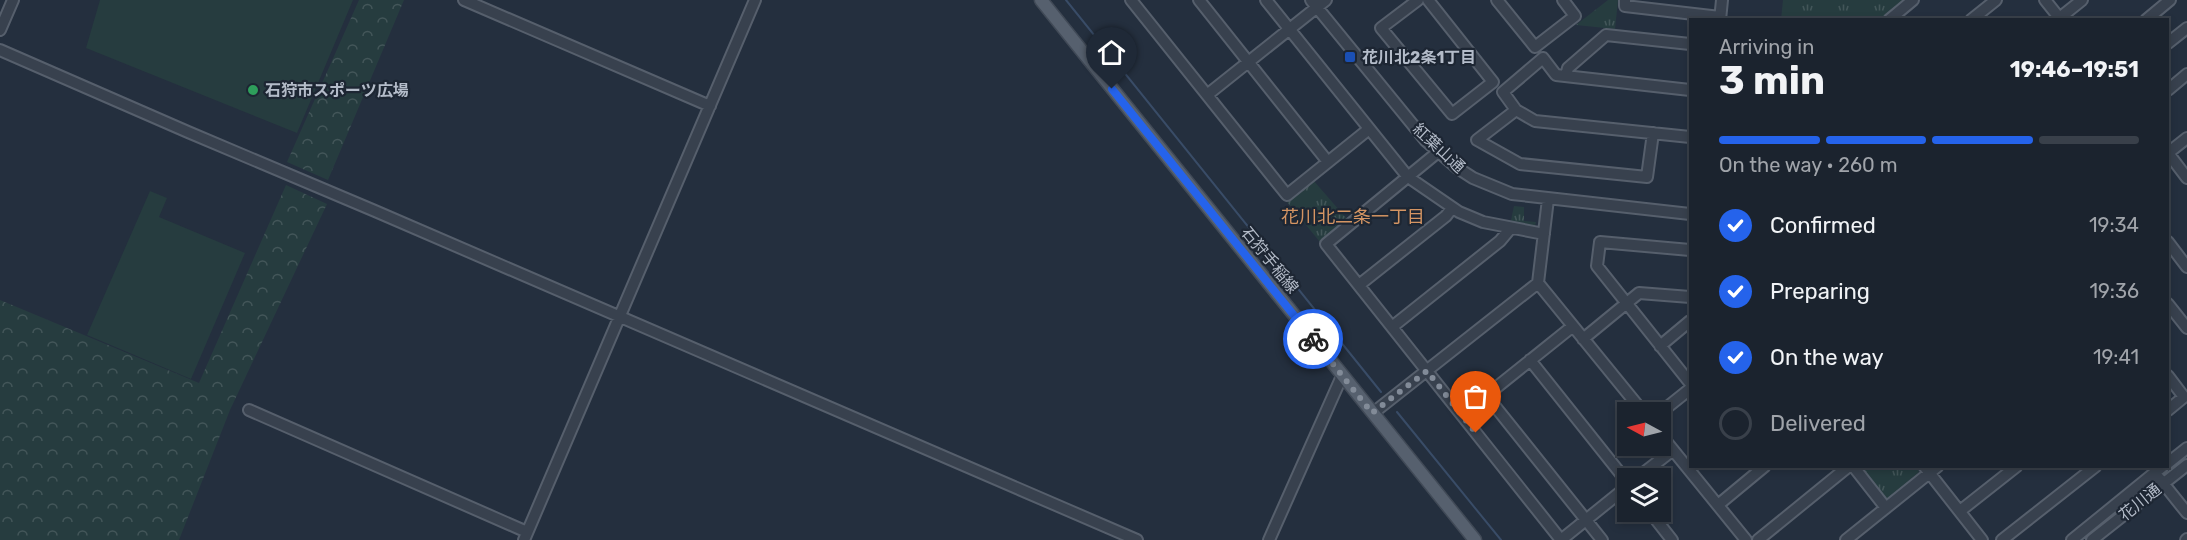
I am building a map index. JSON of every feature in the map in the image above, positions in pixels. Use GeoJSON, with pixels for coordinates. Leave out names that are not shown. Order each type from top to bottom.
{"type":"FeatureCollection","features":[{"type":"Feature","properties":{"kind":"main road","name":"石狩手稲線"},"geometry":{"type":"LineString","coordinates":[[1041,0],[1475,540]]}},
{"type":"Feature","properties":{"kind":"street"},"geometry":{"type":"LineString","coordinates":[[0,30],[13,0]]}},
{"type":"Feature","properties":{"kind":"street"},"geometry":{"type":"LineString","coordinates":[[464,0],[710,106]]}},
{"type":"Feature","properties":{"kind":"street"},"geometry":{"type":"LineString","coordinates":[[249,410],[525,536],[755,0]]}},
{"type":"Feature","properties":{"kind":"street"},"geometry":{"type":"LineString","coordinates":[[1131,0],[1287,195],[1369,129]]}},
{"type":"Feature","properties":{"kind":"street"},"geometry":{"type":"LineString","coordinates":[[1199,0],[1328,162]]}},
{"type":"Feature","properties":{"kind":"street"},"geometry":{"type":"LineString","coordinates":[[1266,0],[1408,177],[1452,208],[1483,222],[1544,234]]}},
{"type":"Feature","properties":{"kind":"street"},"geometry":{"type":"LineString","coordinates":[[1207,95],[1290,30],[1314,4],[1326,0]]}},
{"type":"Feature","properties":{"kind":"street"},"geometry":{"type":"LineString","coordinates":[[1418,0],[1381,28],[1452,114],[1493,82],[1428,0]]}},
{"type":"Feature","properties":{"kind":"street"},"geometry":{"type":"LineString","coordinates":[[1497,0],[1535,48],[1575,16],[1563,0]]}},
{"type":"Feature","properties":{"kind":"street"},"geometry":{"type":"LineString","coordinates":[[1625,0],[1625,6],[1720,18],[1722,0]]}},
{"type":"Feature","properties":{"kind":"street"},"geometry":{"type":"LineString","coordinates":[[1892,18],[1913,0]]}},
{"type":"Feature","properties":{"kind":"street"},"geometry":{"type":"LineString","coordinates":[[1974,18],[1996,0]]}},
{"type":"Feature","properties":{"kind":"street"},"geometry":{"type":"LineString","coordinates":[[2045,0],[2058,18]]}},
{"type":"Feature","properties":{"kind":"street"},"geometry":{"type":"LineString","coordinates":[[2060,18],[2082,0]]}},
{"type":"Feature","properties":{"kind":"street"},"geometry":{"type":"LineString","coordinates":[[2148,18],[2170,0]]}},
{"type":"Feature","properties":{"kind":"street","name":"紅葉山通"},"geometry":{"type":"LineString","coordinates":[[1314,4],[1413,126],[1456,167],[1490,186],[1512,194],[1689,214]]}},
{"type":"Feature","properties":{"kind":"street"},"geometry":{"type":"LineString","coordinates":[[2169,43],[2187,28]]}},
{"type":"Feature","properties":{"kind":"street"},"geometry":{"type":"LineString","coordinates":[[1566,76],[1568,68],[1606,35],[1689,44]]}},
{"type":"Feature","properties":{"kind":"street"},"geometry":{"type":"LineString","coordinates":[[0,50],[1137,540]]}},
{"type":"Feature","properties":{"kind":"street"},"geometry":{"type":"LineString","coordinates":[[1689,90],[1556,75],[1543,58],[1503,92],[1516,110],[1536,121],[1689,137]]}},
{"type":"Feature","properties":{"kind":"street"},"geometry":{"type":"LineString","coordinates":[[2169,89],[2187,75]]}},
{"type":"Feature","properties":{"kind":"street"},"geometry":{"type":"LineString","coordinates":[[1516,110],[1477,140],[1520,164],[1647,177],[1653,133]]}},
{"type":"Feature","properties":{"kind":"street"},"geometry":{"type":"LineString","coordinates":[[2169,152],[2187,138]]}},
{"type":"Feature","properties":{"kind":"street"},"geometry":{"type":"LineString","coordinates":[[1438,152],[1326,244],[1561,540],[1617,494]]}},
{"type":"Feature","properties":{"kind":"street"},"geometry":{"type":"LineString","coordinates":[[2169,154],[2187,178]]}},
{"type":"Feature","properties":{"kind":"street"},"geometry":{"type":"LineString","coordinates":[[1372,413],[1538,283],[1548,199]]}},
{"type":"Feature","properties":{"kind":"street"},"geometry":{"type":"LineString","coordinates":[[1359,285],[1446,216],[1452,208]]}},
{"type":"Feature","properties":{"kind":"street"},"geometry":{"type":"LineString","coordinates":[[1392,327],[1500,241],[1510,229]]}},
{"type":"Feature","properties":{"kind":"street"},"geometry":{"type":"LineString","coordinates":[[1689,250],[1600,242],[1597,266],[1689,382]]}},
{"type":"Feature","properties":{"kind":"street"},"geometry":{"type":"LineString","coordinates":[[2169,243],[2187,267]]}},
{"type":"Feature","properties":{"kind":"street"},"geometry":{"type":"LineString","coordinates":[[1538,283],[1635,402]]}},
{"type":"Feature","properties":{"kind":"street"},"geometry":{"type":"LineString","coordinates":[[1583,339],[1639,292],[1689,297]]}},
{"type":"Feature","properties":{"kind":"street"},"geometry":{"type":"LineString","coordinates":[[2169,305],[2187,328]]}},
{"type":"Feature","properties":{"kind":"street"},"geometry":{"type":"LineString","coordinates":[[1660,345],[1689,322]]}},
{"type":"Feature","properties":{"kind":"street"},"geometry":{"type":"LineString","coordinates":[[1462,415],[1573,326]]}},
{"type":"Feature","properties":{"kind":"street"},"geometry":{"type":"LineString","coordinates":[[1530,360],[1617,471]]}},
{"type":"Feature","properties":{"kind":"street"},"geometry":{"type":"LineString","coordinates":[[1269,540],[1342,376]]}},
{"type":"Feature","properties":{"kind":"street"},"geometry":{"type":"LineString","coordinates":[[2169,377],[2184,397],[2169,409]]}},
{"type":"Feature","properties":{"kind":"street"},"geometry":{"type":"LineString","coordinates":[[1671,404],[1689,390]]}},
{"type":"Feature","properties":{"kind":"street"},"geometry":{"type":"LineString","coordinates":[[1486,395],[1602,540]]}},
{"type":"Feature","properties":{"kind":"street"},"geometry":{"type":"LineString","coordinates":[[1671,448],[1687,460]]}},
{"type":"Feature","properties":{"kind":"street","name":"花川通"},"geometry":{"type":"LineString","coordinates":[[2169,462],[2187,448]]}},
{"type":"Feature","properties":{"kind":"street"},"geometry":{"type":"LineString","coordinates":[[1650,468],[1673,450]]}},
{"type":"Feature","properties":{"kind":"street","name":"花川通"},"geometry":{"type":"LineString","coordinates":[[2092,540],[2187,465]]}},
{"type":"Feature","properties":{"kind":"street"},"geometry":{"type":"LineString","coordinates":[[1693,468],[1746,540]]}},
{"type":"Feature","properties":{"kind":"street"},"geometry":{"type":"LineString","coordinates":[[1718,505],[1763,468]]}},
{"type":"Feature","properties":{"kind":"street"},"geometry":{"type":"LineString","coordinates":[[1758,540],[1848,468]]}},
{"type":"Feature","properties":{"kind":"street"},"geometry":{"type":"LineString","coordinates":[[1853,468],[1886,508]]}},
{"type":"Feature","properties":{"kind":"street"},"geometry":{"type":"LineString","coordinates":[[1960,512],[2015,468]]}},
{"type":"Feature","properties":{"kind":"street"},"geometry":{"type":"LineString","coordinates":[[2002,540],[2093,468]]}},
{"type":"Feature","properties":{"kind":"street"},"geometry":{"type":"LineString","coordinates":[[1846,540],[1931,469],[1982,540]]}},
{"type":"Feature","properties":{"kind":"street"},"geometry":{"type":"LineString","coordinates":[[2159,470],[2163,483],[2187,513]]}},
{"type":"Feature","properties":{"kind":"street","name":"花川通"},"geometry":{"type":"LineString","coordinates":[[2072,540],[2159,470]]}},
{"type":"Feature","properties":{"kind":"street"},"geometry":{"type":"LineString","coordinates":[[1658,522],[1672,540]]}},
{"type":"Feature","properties":{"kind":"green space","name":"石狩市スポーツ広場"},"geometry":{"type":"Polygon","coordinates":[[[100,0],[353,0],[297,133],[86,48],[100,0]]]}},
{"type":"Feature","properties":{"kind":"green space"},"geometry":{"type":"Polygon","coordinates":[[[359,0],[404,0],[328,180],[287,162],[359,0]]]}},
{"type":"Feature","properties":{"kind":"green space"},"geometry":{"type":"Polygon","coordinates":[[[1608,0],[1618,0],[1615,29],[1576,25],[1608,0]]]}},
{"type":"Feature","properties":{"kind":"green space"},"geometry":{"type":"Polygon","coordinates":[[[1783,0],[1906,0],[1882,18],[1781,18],[1783,0]]]}},
{"type":"Feature","properties":{"kind":"green space"},"geometry":{"type":"Polygon","coordinates":[[[1313,180],[1347,219],[1320,242],[1287,202],[1313,180]]]}},
{"type":"Feature","properties":{"kind":"green space"},"geometry":{"type":"Polygon","coordinates":[[[286,185],[327,204],[230,410],[179,540],[0,540],[0,300],[199,383],[286,185]]]}},
{"type":"Feature","properties":{"kind":"green space"},"geometry":{"type":"Polygon","coordinates":[[[150,191],[167,198],[159,217],[245,253],[191,379],[87,335],[150,191]]]}},
{"type":"Feature","properties":{"kind":"green space"},"geometry":{"type":"Polygon","coordinates":[[[1514,206],[1524,207],[1524,221],[1536,222],[1534,229],[1510,225],[1514,206]]]}},
{"type":"Feature","properties":{"kind":"green space"},"geometry":{"type":"Polygon","coordinates":[[[1860,468],[1917,468],[1919,472],[1888,499],[1884,498],[1860,468]]]}},
{"type":"Feature","properties":{"kind":"waterway"},"geometry":{"type":"LineString","coordinates":[[1066,0],[1381,392]]}},
{"type":"Feature","properties":{"kind":"waterway"},"geometry":{"type":"LineString","coordinates":[[1397,412],[1501,540]]}},
{"type":"Feature","properties":{"kind":"way so far"},"geometry":{"type":"LineString","coordinates":[[1313,339],[1372,413],[1427,371],[1476,433]]}},
{"type":"Feature","properties":{"kind":"place","name":"花川北2条1丁目"},"geometry":{"type":"Point","coordinates":[1350,57]}},
{"type":"Feature","properties":{"kind":"place","name":"石狩市スポーツ広場"},"geometry":{"type":"Point","coordinates":[253,90]}},
{"type":"Feature","properties":{"kind":"district","name":"花川北二条一丁目"},"geometry":{"type":"Point","coordinates":[1353,217]}},
{"type":"Feature","properties":{"kind":"route"},"geometry":{"type":"LineString","coordinates":[[1112,89],[1313,339]]}}]}
